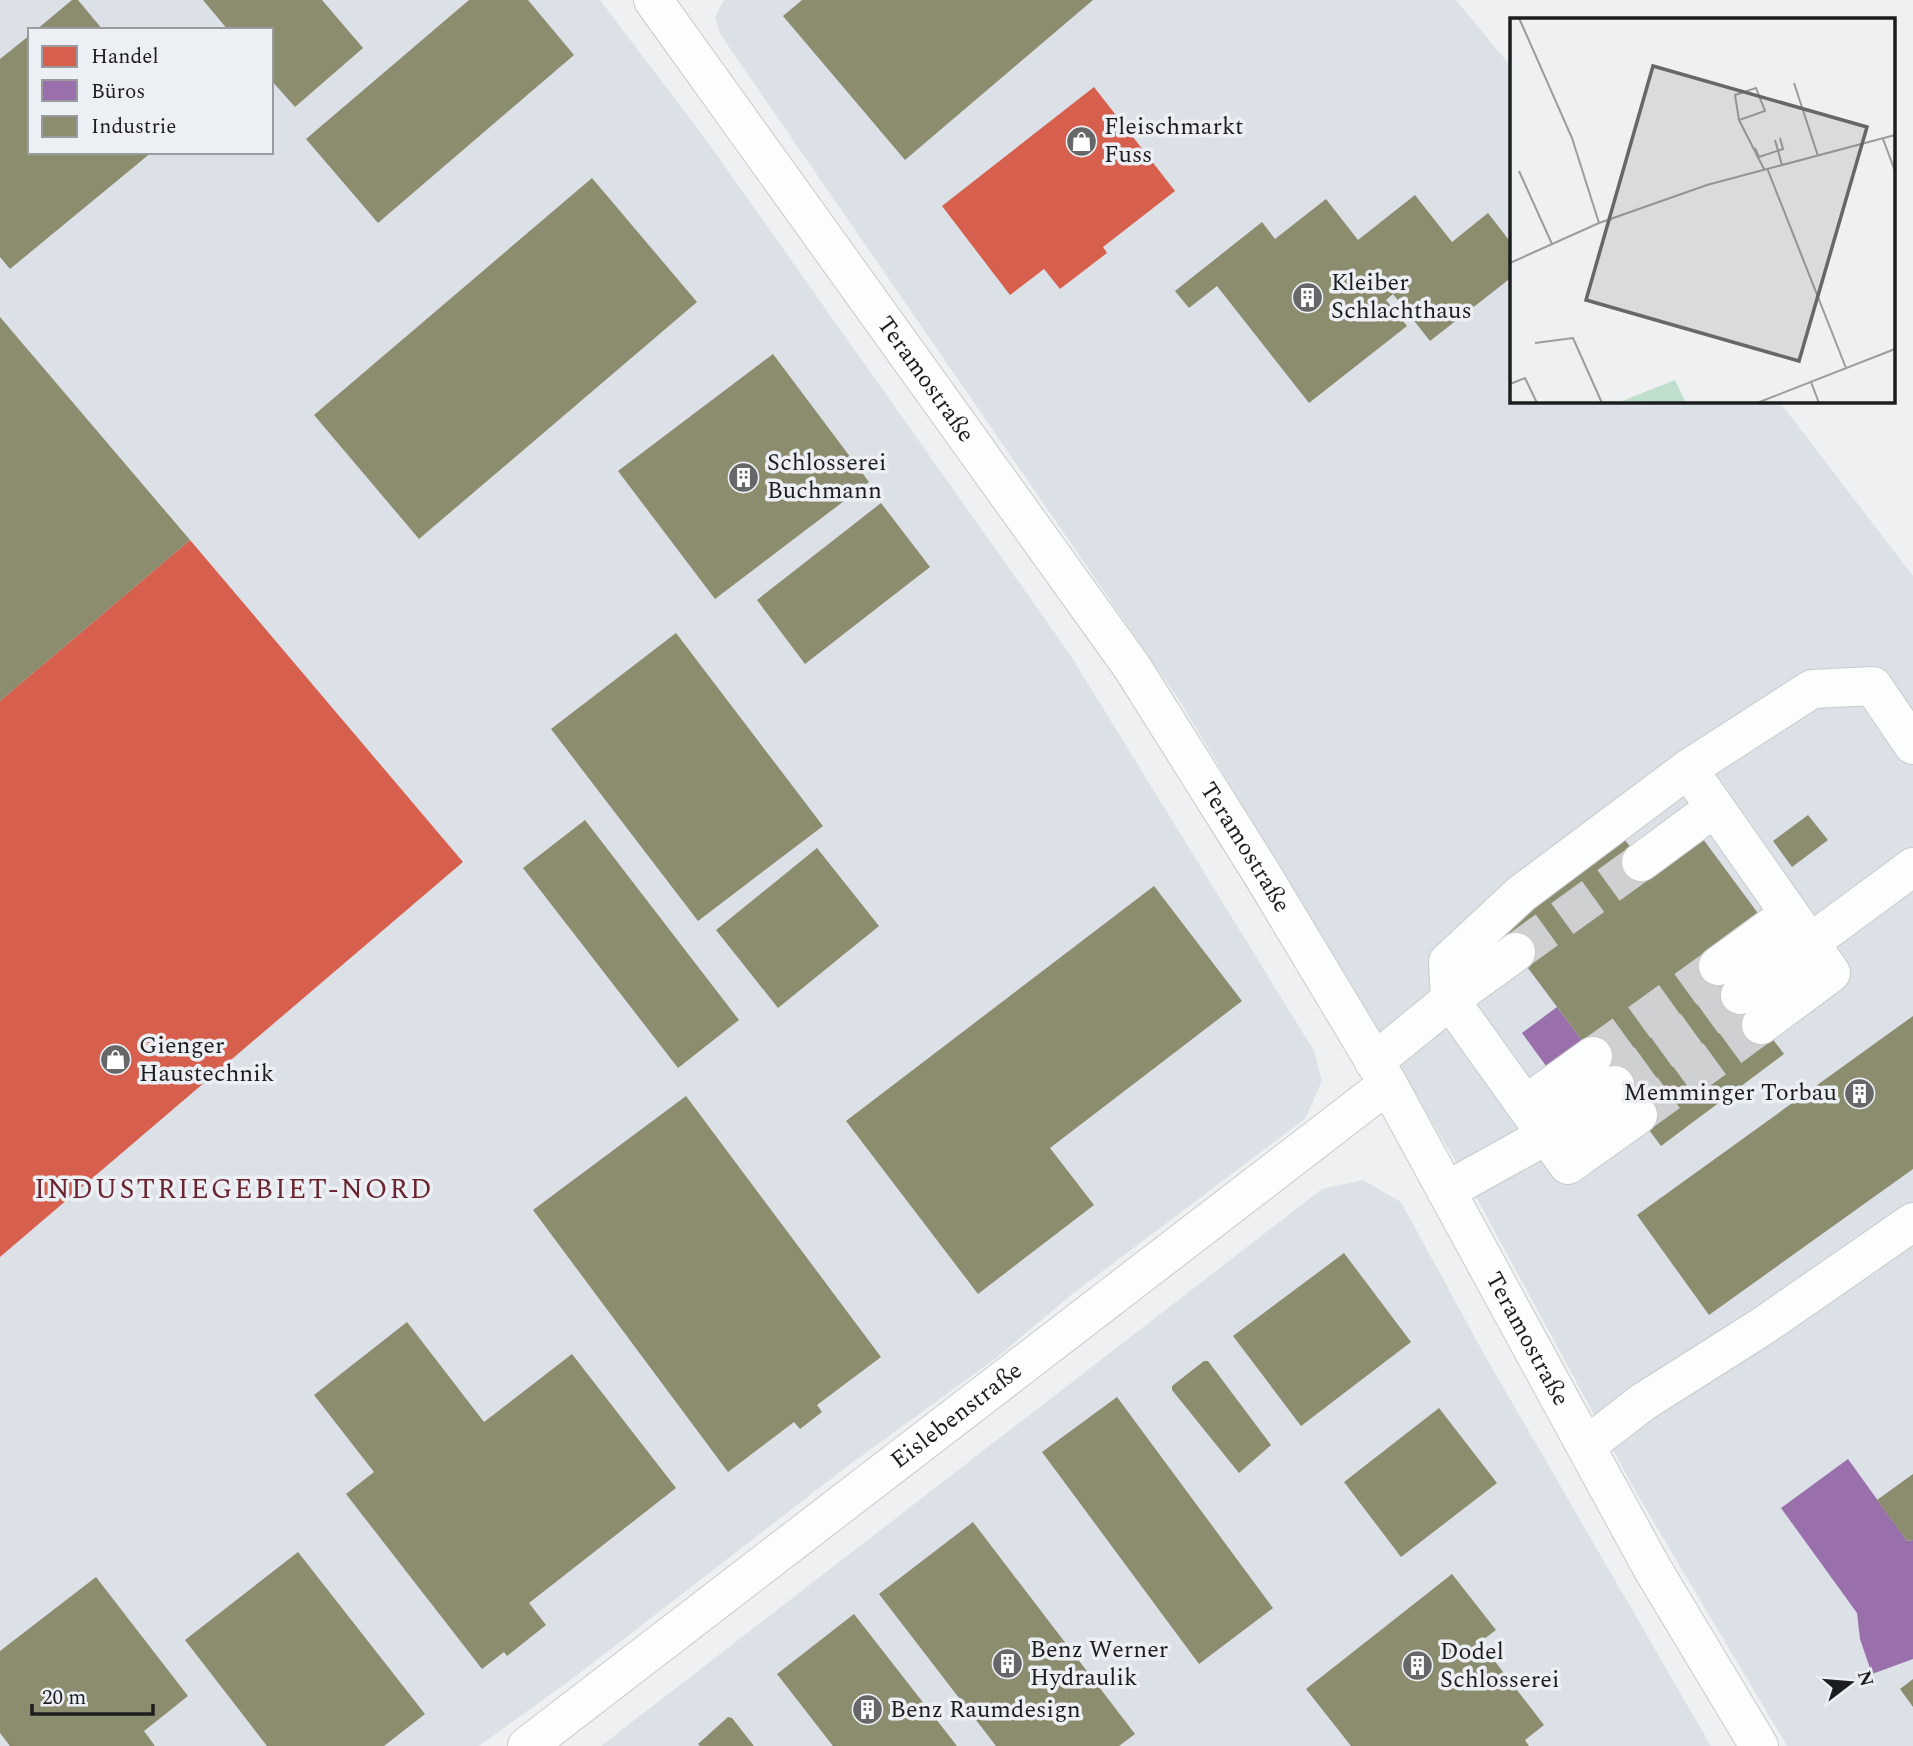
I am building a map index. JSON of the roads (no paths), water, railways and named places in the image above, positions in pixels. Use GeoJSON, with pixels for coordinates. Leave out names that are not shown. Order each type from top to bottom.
{"type":"FeatureCollection","features":[{"type":"Feature","properties":{"kind":"street","name":"Teramostraße"},"geometry":{"type":"LineString","coordinates":[[653,0],[1132,667],[1262,874],[1381,1073],[1652,1568],[1759,1746]]}},
{"type":"Feature","properties":{"kind":"street"},"geometry":{"type":"LineString","coordinates":[[1547,1135],[1450,1000],[1448,962],[1521,894],[1688,769],[1812,689],[1874,686],[1913,745]]}},
{"type":"Feature","properties":{"kind":"street"},"geometry":{"type":"LineString","coordinates":[[1688,769],[1713,809],[1799,929],[1831,974],[1740,995],[1799,929],[1913,867]]}},
{"type":"Feature","properties":{"kind":"street"},"geometry":{"type":"LineString","coordinates":[[1641,862],[1713,809]]}},
{"type":"Feature","properties":{"kind":"street","name":"Eislebenstraße"},"geometry":{"type":"LineString","coordinates":[[527,1746],[1381,1073],[1450,1000],[1516,952]]}},
{"type":"Feature","properties":{"kind":"street"},"geometry":{"type":"LineString","coordinates":[[1446,1191],[1547,1135],[1615,1085],[1547,1135]]}},
{"type":"Feature","properties":{"kind":"street"},"geometry":{"type":"LineString","coordinates":[[1586,1446],[1643,1402],[1763,1326],[1913,1222]]}},
{"type":"Feature","properties":{"kind":"tunnel"},"geometry":{"type":"LineString","coordinates":[[1516,952],[1641,862]]}},
{"type":"Feature","properties":{"kind":"tunnel"},"geometry":{"type":"LineString","coordinates":[[1593,1056],[1718,966]]}},
{"type":"Feature","properties":{"kind":"tunnel"},"geometry":{"type":"LineString","coordinates":[[1615,1085],[1740,995]]}},
{"type":"Feature","properties":{"kind":"tunnel"},"geometry":{"type":"LineString","coordinates":[[1638,1115],[1761,1025]]}},
{"type":"Feature","properties":{"kind":"place","name":"Fleischmarkt Fuss"},"geometry":{"type":"Point","coordinates":[1081,141]}},
{"type":"Feature","properties":{"kind":"place","name":"Kleiber Schlachthaus"},"geometry":{"type":"Point","coordinates":[1308,297]}},
{"type":"Feature","properties":{"kind":"place","name":"Schlosserei Buchmann"},"geometry":{"type":"Point","coordinates":[744,477]}},
{"type":"Feature","properties":{"kind":"place","name":"Gienger Haustechnik"},"geometry":{"type":"Point","coordinates":[116,1060]}},
{"type":"Feature","properties":{"kind":"place","name":"Memminger Torbau"},"geometry":{"type":"Point","coordinates":[1860,1093]}},
{"type":"Feature","properties":{"kind":"place","name":"Benz Werner Hydraulik"},"geometry":{"type":"Point","coordinates":[1007,1664]}},
{"type":"Feature","properties":{"kind":"place","name":"Dodel Schlosserei"},"geometry":{"type":"Point","coordinates":[1417,1666]}},
{"type":"Feature","properties":{"kind":"place","name":"Benz Raumdesign"},"geometry":{"type":"Point","coordinates":[867,1710]}},
{"type":"Feature","properties":{"kind":"district","name":"INDUSTRIEGEBIET-NORD"},"geometry":{"type":"Point","coordinates":[234,1189]}}]}
